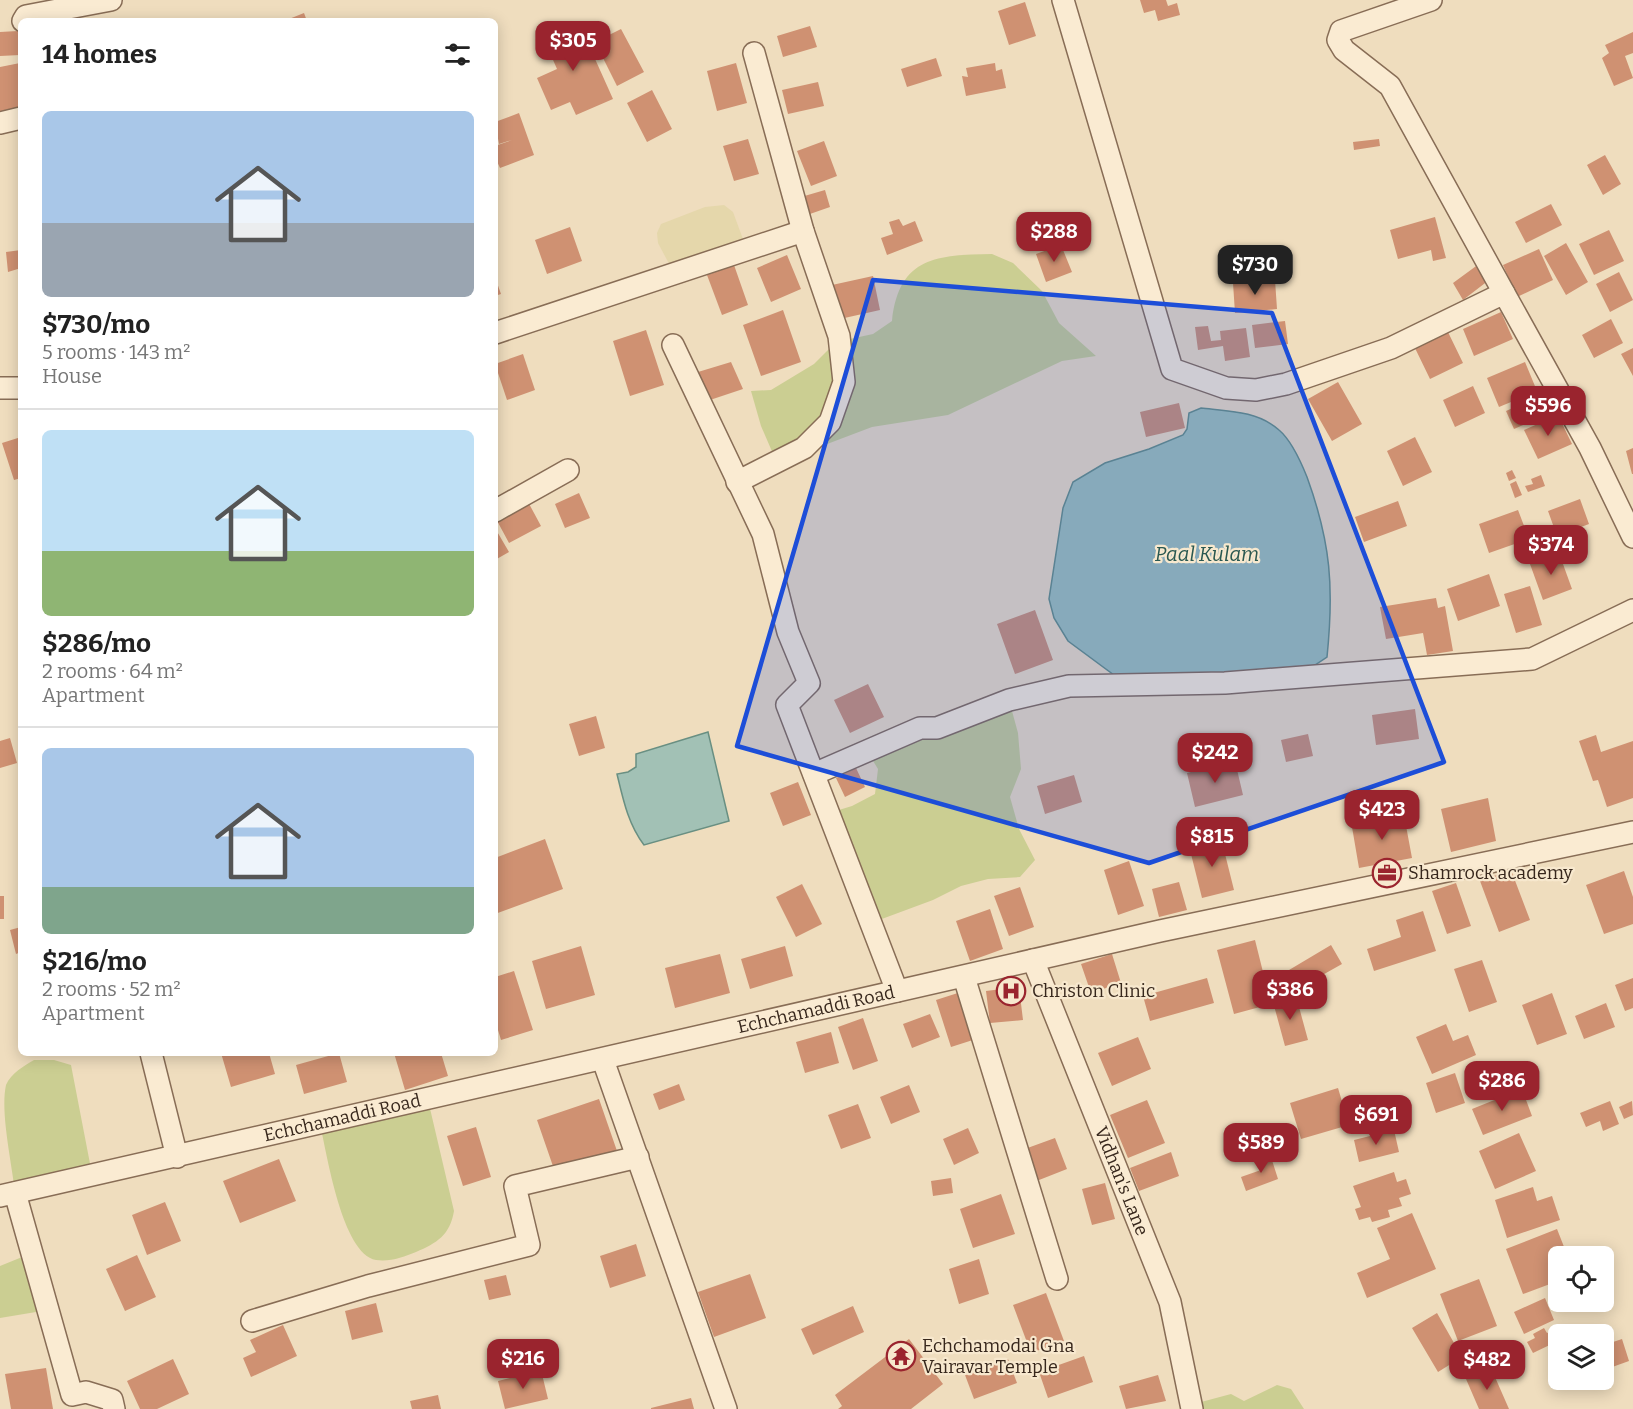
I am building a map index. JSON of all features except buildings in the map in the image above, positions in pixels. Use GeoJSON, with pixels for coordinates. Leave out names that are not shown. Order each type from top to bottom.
{"type":"FeatureCollection","features":[{"type":"Feature","properties":{"kind":"street"},"geometry":{"type":"LineString","coordinates":[[29,18],[111,0]]}},
{"type":"Feature","properties":{"kind":"street"},"geometry":{"type":"LineString","coordinates":[[1063,0],[1172,369],[1226,388],[1256,390],[1286,384],[1391,348],[1504,293]]}},
{"type":"Feature","properties":{"kind":"street"},"geometry":{"type":"LineString","coordinates":[[1431,0],[1341,31],[1338,39],[1344,50],[1390,86],[1590,448],[1633,537]]}},
{"type":"Feature","properties":{"kind":"street"},"geometry":{"type":"LineString","coordinates":[[737,482],[804,447],[830,422],[844,382],[839,336],[803,231],[754,53]]}},
{"type":"Feature","properties":{"kind":"street"},"geometry":{"type":"LineString","coordinates":[[0,123],[18,119]]}},
{"type":"Feature","properties":{"kind":"street"},"geometry":{"type":"LineString","coordinates":[[498,332],[803,231]]}},
{"type":"Feature","properties":{"kind":"street"},"geometry":{"type":"LineString","coordinates":[[673,345],[763,534],[789,632],[809,683],[788,705],[897,991]]}},
{"type":"Feature","properties":{"kind":"street"},"geometry":{"type":"LineString","coordinates":[[0,388],[18,388]]}},
{"type":"Feature","properties":{"kind":"street"},"geometry":{"type":"LineString","coordinates":[[498,509],[568,470]]}},
{"type":"Feature","properties":{"kind":"street"},"geometry":{"type":"LineString","coordinates":[[814,774],[920,728],[937,728],[1009,700],[1070,686],[1226,683],[1532,659],[1633,610]]}},
{"type":"Feature","properties":{"kind":"street","name":"Echchamaddi Road"},"geometry":{"type":"LineString","coordinates":[[8,1194],[1033,960],[1633,832]]}},
{"type":"Feature","properties":{"kind":"street","name":"Vidhan's Lane"},"geometry":{"type":"LineString","coordinates":[[1033,960],[1167,1292],[1192,1409]]}},
{"type":"Feature","properties":{"kind":"street"},"geometry":{"type":"LineString","coordinates":[[964,977],[1057,1279]]}},
{"type":"Feature","properties":{"kind":"street"},"geometry":{"type":"LineString","coordinates":[[152,1056],[177,1157]]}},
{"type":"Feature","properties":{"kind":"street"},"geometry":{"type":"LineString","coordinates":[[603,1060],[726,1409]]}},
{"type":"Feature","properties":{"kind":"street"},"geometry":{"type":"LineString","coordinates":[[252,1321],[368,1287],[529,1245],[515,1186],[638,1157]]}},
{"type":"Feature","properties":{"kind":"street"},"geometry":{"type":"LineString","coordinates":[[8,1194],[72,1395],[86,1392],[112,1400],[114,1409]]}},
{"type":"Feature","properties":{"kind":"highlighted area"},"geometry":{"type":"Polygon","coordinates":[[[873,280],[1272,313],[1444,762],[1149,863],[737,746],[873,280]]]}},
{"type":"Feature","properties":{"kind":"shaded area"},"geometry":{"type":"Polygon","coordinates":[[[724,205],[733,212],[747,250],[675,275],[658,243],[657,233],[661,224],[705,207],[724,205]]]}},
{"type":"Feature","properties":{"kind":"green space"},"geometry":{"type":"Polygon","coordinates":[[[992,254],[1013,263],[1042,291],[1059,323],[1096,356],[1062,361],[948,415],[872,427],[777,463],[761,426],[751,391],[771,390],[814,364],[836,342],[873,334],[892,321],[896,300],[903,283],[912,272],[924,264],[938,258],[992,254]]]}},
{"type":"Feature","properties":{"kind":"green space"},"geometry":{"type":"Polygon","coordinates":[[[1009,700],[1018,733],[1021,769],[1010,797],[1019,829],[1035,860],[1020,877],[988,879],[961,886],[933,900],[871,923],[829,813],[852,806],[875,794],[878,769],[867,751],[1009,700]]]}},
{"type":"Feature","properties":{"kind":"green space"},"geometry":{"type":"Polygon","coordinates":[[[34,1060],[54,1060],[71,1065],[92,1174],[15,1193],[5,1124],[6,1085],[14,1073],[34,1060]]]}},
{"type":"Feature","properties":{"kind":"green space"},"geometry":{"type":"Polygon","coordinates":[[[428,1100],[454,1211],[452,1219],[446,1232],[430,1245],[402,1257],[376,1260],[364,1254],[345,1222],[332,1179],[320,1124],[428,1100]]]}},
{"type":"Feature","properties":{"kind":"green space"},"geometry":{"type":"Polygon","coordinates":[[[32,1253],[48,1310],[0,1318],[0,1266],[32,1253]]]}},
{"type":"Feature","properties":{"kind":"green space"},"geometry":{"type":"Polygon","coordinates":[[[1277,1385],[1291,1389],[1304,1409],[1192,1409],[1190,1405],[1231,1394],[1244,1401],[1277,1385]]]}},
{"type":"Feature","properties":{"kind":"water","name":"Paal Kulam"},"geometry":{"type":"Polygon","coordinates":[[[1201,408],[1252,415],[1271,424],[1288,440],[1307,477],[1326,545],[1330,609],[1327,657],[1306,671],[1114,675],[1068,641],[1054,618],[1049,599],[1063,508],[1073,482],[1105,463],[1183,435],[1187,429],[1189,413],[1201,408]]]}},
{"type":"Feature","properties":{"kind":"water"},"geometry":{"type":"Polygon","coordinates":[[[708,732],[729,821],[644,845],[630,820],[617,774],[628,772],[636,767],[636,754],[708,732]]]}},
{"type":"Feature","properties":{"kind":"place","name":"Shamrock academy"},"geometry":{"type":"Point","coordinates":[1387,873]}},
{"type":"Feature","properties":{"kind":"place","name":"Christon Clinic"},"geometry":{"type":"Point","coordinates":[1011,991]}},
{"type":"Feature","properties":{"kind":"place","name":"Echchamodai Gna Vairavar Temple"},"geometry":{"type":"Point","coordinates":[901,1356]}}]}
